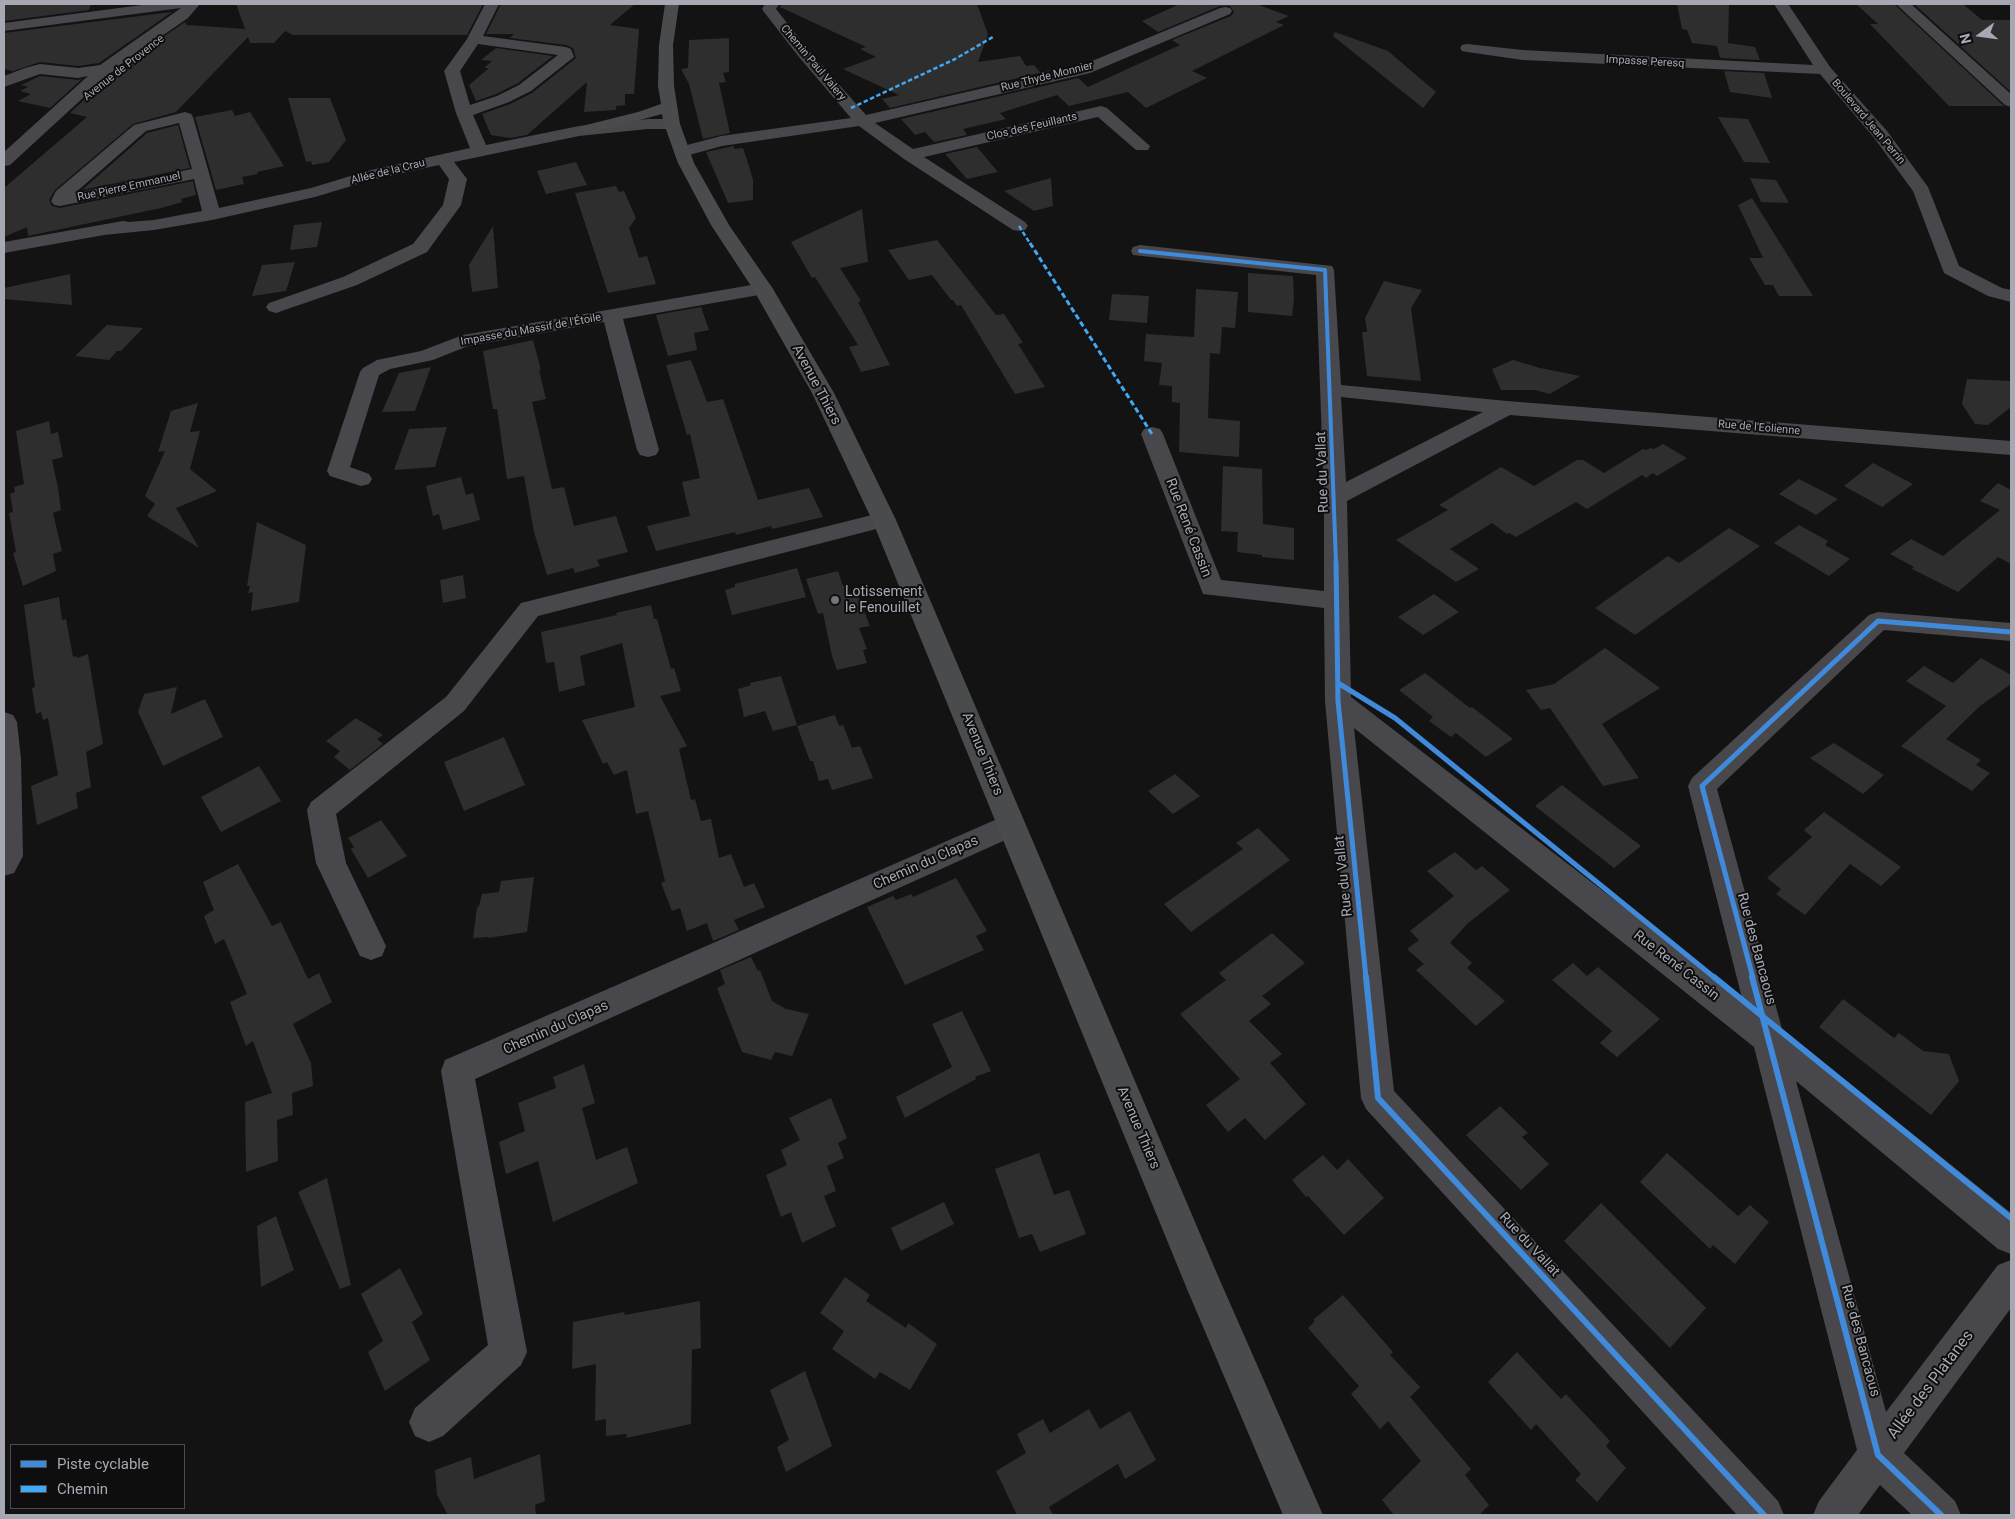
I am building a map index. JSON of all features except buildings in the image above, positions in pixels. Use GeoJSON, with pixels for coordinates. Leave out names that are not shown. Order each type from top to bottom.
{"type":"FeatureCollection","features":[{"type":"Feature","properties":{"kind":"main road","name":"Avenue Thiers"},"geometry":{"type":"LineString","coordinates":[[672,4],[666,45],[666,86],[671,115],[686,164],[720,225],[763,290],[823,393],[884,520],[1205,1289],[1303,1515]]}},
{"type":"Feature","properties":{"kind":"street"},"geometry":{"type":"LineString","coordinates":[[4,27],[181,4]]}},
{"type":"Feature","properties":{"kind":"street","name":"Avenue de Provence"},"geometry":{"type":"LineString","coordinates":[[4,162],[40,130],[94,93],[114,68],[183,15],[193,4]]}},
{"type":"Feature","properties":{"kind":"street","name":"Avenue de Provence"},"geometry":{"type":"LineString","coordinates":[[114,68],[168,35],[206,4]]}},
{"type":"Feature","properties":{"kind":"street"},"geometry":{"type":"LineString","coordinates":[[480,151],[464,113],[452,71],[474,39],[492,4]]}},
{"type":"Feature","properties":{"kind":"street","name":"Chemin Paul Valery"},"geometry":{"type":"LineString","coordinates":[[772,4],[769,9],[775,17],[862,121]]}},
{"type":"Feature","properties":{"kind":"street","name":"Boulevard Jean Perrin"},"geometry":{"type":"LineString","coordinates":[[1781,4],[1824,70],[1881,135],[1922,192],[1951,269],[1995,292],[2011,296]]}},
{"type":"Feature","properties":{"kind":"street"},"geometry":{"type":"LineString","coordinates":[[1903,4],[2011,102]]}},
{"type":"Feature","properties":{"kind":"street","name":"Rue Thyde Monnier"},"geometry":{"type":"LineString","coordinates":[[862,121],[1085,70],[1225,11]]}},
{"type":"Feature","properties":{"kind":"street"},"geometry":{"type":"LineString","coordinates":[[464,113],[503,99],[525,88],[566,57],[566,52],[474,39]]}},
{"type":"Feature","properties":{"kind":"street","name":"Impasse Peresq"},"geometry":{"type":"LineString","coordinates":[[1467,48],[1523,56],[1824,70]]}},
{"type":"Feature","properties":{"kind":"street"},"geometry":{"type":"LineString","coordinates":[[4,82],[30,70],[40,69],[78,73],[114,68]]}},
{"type":"Feature","properties":{"kind":"street","name":"Clos des Feuillants"},"geometry":{"type":"LineString","coordinates":[[910,155],[1101,111],[1142,146]]}},
{"type":"Feature","properties":{"kind":"street","name":"Allée de la Crau"},"geometry":{"type":"LineString","coordinates":[[7,249],[106,230],[154,225],[210,210],[315,192],[367,176],[480,151],[588,129],[648,124],[671,115]]}},
{"type":"Feature","properties":{"kind":"street","name":"Rue Pierre Emmanuel"},"geometry":{"type":"LineString","coordinates":[[200,172],[60,201],[62,195],[140,128],[186,117],[210,210]]}},
{"type":"Feature","properties":{"kind":"street"},"geometry":{"type":"LineString","coordinates":[[682,152],[721,141],[862,121],[910,155],[1019,226]]}},
{"type":"Feature","properties":{"kind":"street"},"geometry":{"type":"LineString","coordinates":[[276,307],[350,281],[420,248],[452,205],[458,179],[443,159]]}},
{"type":"Feature","properties":{"kind":"street","name":"Rue du Vallat"},"geometry":{"type":"LineString","coordinates":[[1140,251],[1325,270],[1336,498],[1338,701],[1378,1098],[1764,1515]]}},
{"type":"Feature","properties":{"kind":"street","name":"Impasse du Massif de l'Étoile"},"geometry":{"type":"LineString","coordinates":[[361,480],[338,471],[370,372],[384,364],[426,356],[463,341],[763,290]]}},
{"type":"Feature","properties":{"kind":"street"},"geometry":{"type":"LineString","coordinates":[[612,315],[648,450]]}},
{"type":"Feature","properties":{"kind":"street","name":"Rue de l'Eolienne"},"geometry":{"type":"LineString","coordinates":[[1330,390],[1507,408],[2011,448]]}},
{"type":"Feature","properties":{"kind":"street"},"geometry":{"type":"LineString","coordinates":[[1336,498],[1507,408]]}},
{"type":"Feature","properties":{"kind":"street","name":"Rue René Cassin"},"geometry":{"type":"LineString","coordinates":[[1152,434],[1212,588],[1337,601]]}},
{"type":"Feature","properties":{"kind":"street"},"geometry":{"type":"LineString","coordinates":[[371,946],[331,863],[321,810],[455,704],[530,610],[884,520]]}},
{"type":"Feature","properties":{"kind":"street","name":"Rue des Bancaous"},"geometry":{"type":"LineString","coordinates":[[1878,1455],[1702,786],[1878,620],[2011,632]]}},
{"type":"Feature","properties":{"kind":"street","name":"Rue René Cassin"},"geometry":{"type":"LineString","coordinates":[[1338,701],[1767,1038],[2011,1236]]}},
{"type":"Feature","properties":{"kind":"street"},"geometry":{"type":"LineString","coordinates":[[4,722],[7,759],[8,856],[4,864]]}},
{"type":"Feature","properties":{"kind":"street","name":"Chemin du Clapas"},"geometry":{"type":"LineString","coordinates":[[429,1422],[508,1352],[457,1072],[1011,825]]}},
{"type":"Feature","properties":{"kind":"street","name":"Allée des Platanes"},"geometry":{"type":"LineString","coordinates":[[1833,1515],[2011,1278]]}},
{"type":"Feature","properties":{"kind":"street"},"geometry":{"type":"LineString","coordinates":[[1878,1455],[1941,1515]]}},
{"type":"Feature","properties":{"kind":"marked path"},"geometry":{"type":"LineString","coordinates":[[851,108],[955,59],[993,37]]}},
{"type":"Feature","properties":{"kind":"marked path"},"geometry":{"type":"LineString","coordinates":[[1019,226],[1090,334],[1152,434]]}},
{"type":"Feature","properties":{"kind":"cycle path"},"geometry":{"type":"LineString","coordinates":[[1140,251],[1325,270],[1335,497],[1338,701],[1378,1098],[1764,1515]]}},
{"type":"Feature","properties":{"kind":"cycle path"},"geometry":{"type":"LineString","coordinates":[[1941,1515],[1878,1455],[1702,786],[1878,621],[2011,632]]}},
{"type":"Feature","properties":{"kind":"cycle path"},"geometry":{"type":"LineString","coordinates":[[1338,683],[1395,718],[2011,1218]]}},
{"type":"Feature","properties":{"kind":"place","name":"Lotissement le Fenouillet"},"geometry":{"type":"Point","coordinates":[835,600]}}]}
